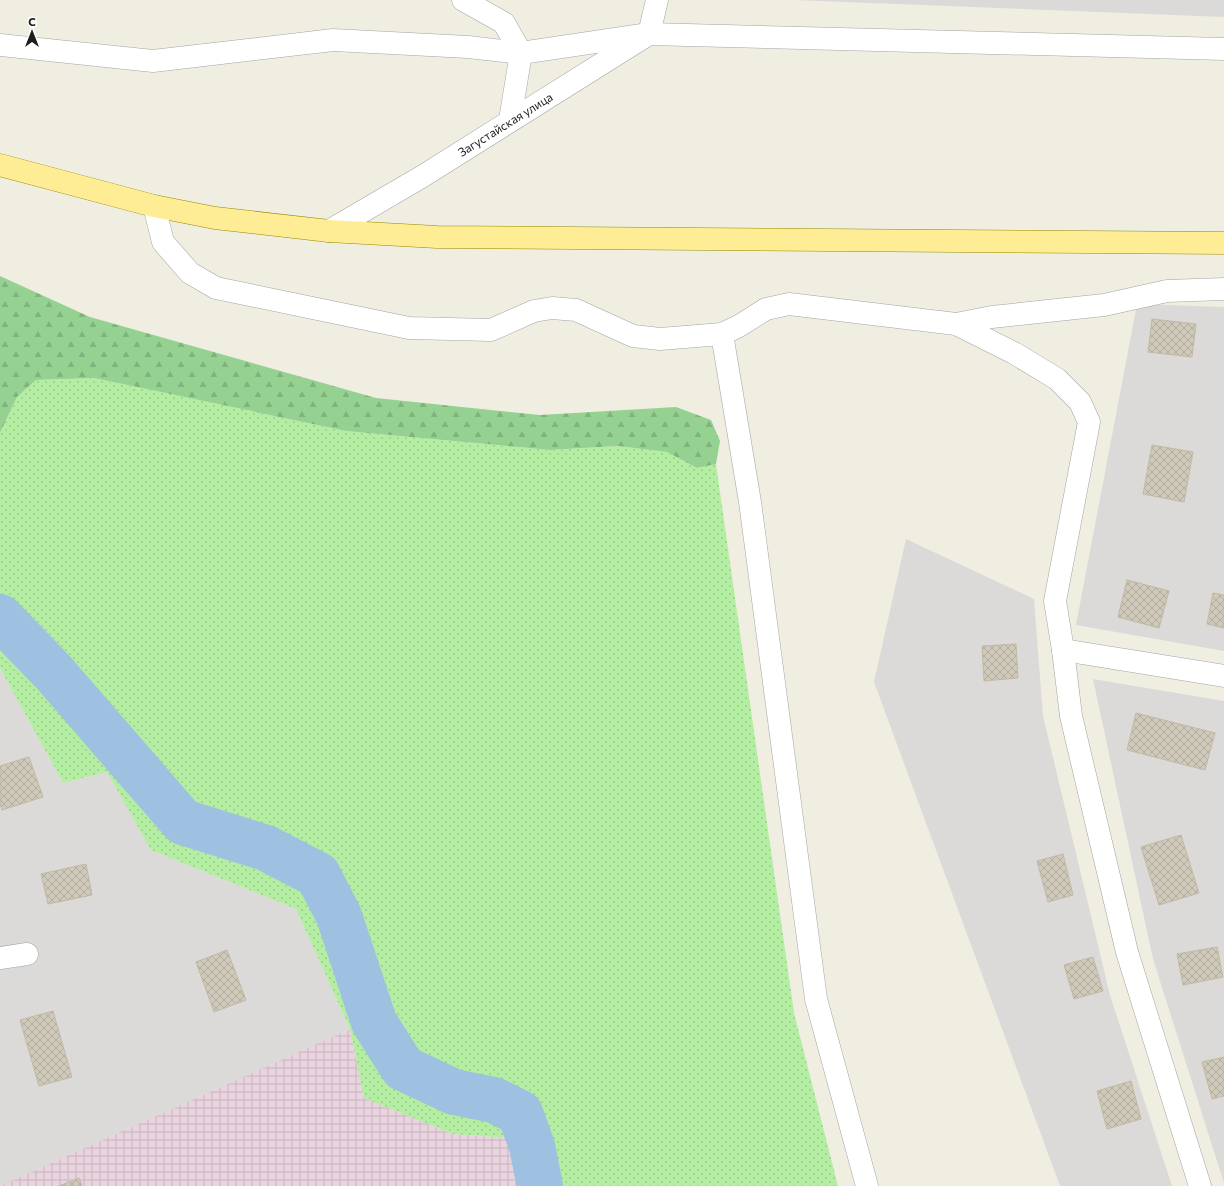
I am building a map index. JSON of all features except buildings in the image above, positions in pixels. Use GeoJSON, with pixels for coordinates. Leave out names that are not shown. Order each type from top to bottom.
{"type":"FeatureCollection","features":[{"type":"Feature","properties":{"kind":"main road"},"geometry":{"type":"LineString","coordinates":[[0,166],[154,206],[215,218],[329,231],[437,237],[1224,243]]}},
{"type":"Feature","properties":{"kind":"street"},"geometry":{"type":"LineString","coordinates":[[463,0],[504,24],[521,53],[510,120]]}},
{"type":"Feature","properties":{"kind":"street"},"geometry":{"type":"LineString","coordinates":[[649,34],[657,0]]}},
{"type":"Feature","properties":{"kind":"street"},"geometry":{"type":"LineString","coordinates":[[0,45],[154,61],[333,40],[468,47],[521,53],[649,34],[1224,49]]}},
{"type":"Feature","properties":{"kind":"street","name":"Загустайская улица"},"geometry":{"type":"LineString","coordinates":[[329,231],[423,176],[649,34]]}},
{"type":"Feature","properties":{"kind":"street"},"geometry":{"type":"LineString","coordinates":[[154,206],[163,242],[190,273],[216,288],[409,328],[491,330],[534,311],[552,308],[576,310],[633,336],[660,339],[722,334],[739,326],[766,309],[789,304],[956,324],[992,317],[1104,305],[1167,291],[1224,289]]}},
{"type":"Feature","properties":{"kind":"street"},"geometry":{"type":"LineString","coordinates":[[956,324],[1014,353],[1057,378],[1080,402],[1089,422],[1054,601],[1064,650],[1071,716],[1127,952],[1200,1186]]}},
{"type":"Feature","properties":{"kind":"street"},"geometry":{"type":"LineString","coordinates":[[722,334],[750,502],[816,999],[867,1186]]}},
{"type":"Feature","properties":{"kind":"street"},"geometry":{"type":"LineString","coordinates":[[1064,650],[1224,676]]}},
{"type":"Feature","properties":{"kind":"street"},"geometry":{"type":"LineString","coordinates":[[0,958],[27,954]]}},
{"type":"Feature","properties":{"kind":"shaded area"},"geometry":{"type":"Polygon","coordinates":[[[794,0],[1224,0],[1224,17],[794,0]]]}},
{"type":"Feature","properties":{"kind":"shaded area"},"geometry":{"type":"Polygon","coordinates":[[[1137,304],[1224,307],[1224,651],[1076,625],[1137,304]]]}},
{"type":"Feature","properties":{"kind":"shaded area"},"geometry":{"type":"Polygon","coordinates":[[[906,539],[1034,599],[1043,716],[1110,995],[1172,1186],[1060,1186],[874,682],[906,539]]]}},
{"type":"Feature","properties":{"kind":"shaded area"},"geometry":{"type":"Polygon","coordinates":[[[0,668],[63,783],[107,772],[151,850],[296,909],[350,1029],[0,1186],[0,668]]]}},
{"type":"Feature","properties":{"kind":"shaded area"},"geometry":{"type":"Polygon","coordinates":[[[1093,679],[1224,701],[1224,1183],[1153,959],[1093,679]]]}},
{"type":"Feature","properties":{"kind":"shaded area"},"geometry":{"type":"Polygon","coordinates":[[[350,1029],[364,1098],[453,1134],[508,1138],[523,1186],[0,1186],[350,1029]]]}},
{"type":"Feature","properties":{"kind":"green space"},"geometry":{"type":"Polygon","coordinates":[[[0,276],[90,317],[376,398],[540,415],[676,407],[711,420],[720,441],[716,464],[697,468],[667,452],[618,446],[550,450],[346,431],[94,378],[36,380],[17,397],[0,433],[0,276]]]}},
{"type":"Feature","properties":{"kind":"green space"},"geometry":{"type":"Polygon","coordinates":[[[94,378],[346,431],[550,450],[618,446],[667,452],[697,468],[716,464],[794,1013],[838,1186],[523,1186],[508,1138],[453,1134],[364,1098],[350,1029],[296,909],[151,850],[107,772],[63,783],[0,668],[0,433],[17,397],[36,380],[94,378]]]}},
{"type":"Feature","properties":{"kind":"waterway"},"geometry":{"type":"LineString","coordinates":[[0,617],[54,673],[183,822],[266,848],[318,875],[339,916],[374,1022],[403,1068],[454,1092],[494,1100],[520,1113],[532,1146],[540,1186]]}}]}
